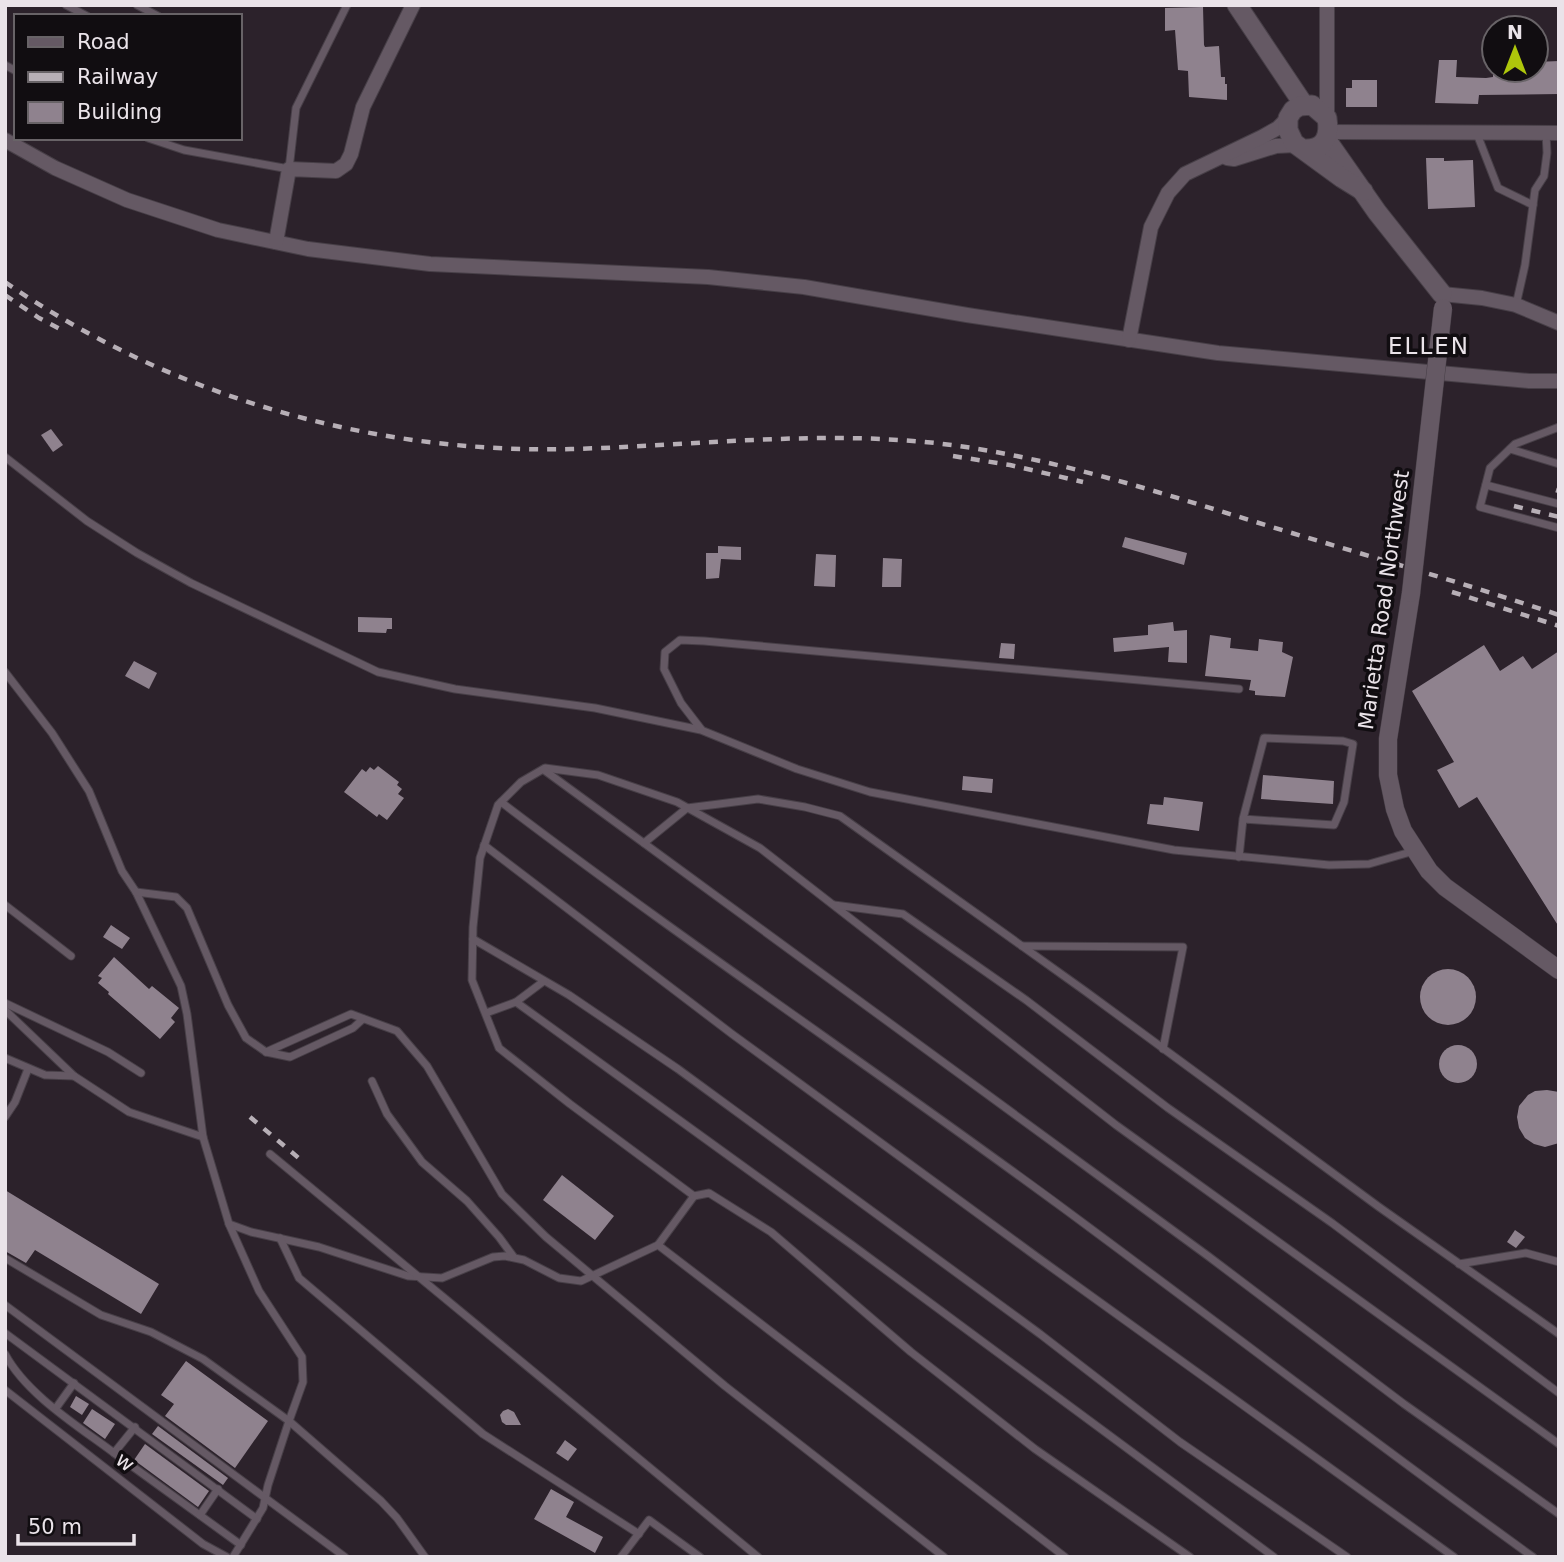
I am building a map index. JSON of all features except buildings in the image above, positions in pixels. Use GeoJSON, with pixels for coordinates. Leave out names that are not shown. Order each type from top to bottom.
{"type":"FeatureCollection","features":[{"type":"Feature","properties":{"kind":"main road"},"geometry":{"type":"LineString","coordinates":[[1237,5],[1283,75],[1299,109],[1327,130],[1363,191],[1443,301]]}},
{"type":"Feature","properties":{"kind":"main road"},"geometry":{"type":"LineString","coordinates":[[1299,109],[1288,130],[1300,147],[1363,191]]}},
{"type":"Feature","properties":{"kind":"main road"},"geometry":{"type":"LineString","coordinates":[[1300,147],[1317,148],[1327,130]]}},
{"type":"Feature","properties":{"kind":"street"},"geometry":{"type":"LineString","coordinates":[[276,242],[289,169],[336,171],[345,164],[351,154],[363,107],[413,5]]}},
{"type":"Feature","properties":{"kind":"street"},"geometry":{"type":"LineString","coordinates":[[1326,5],[1327,130],[1552,133]]}},
{"type":"Feature","properties":{"kind":"street"},"geometry":{"type":"LineString","coordinates":[[1129,340],[1151,227],[1168,193],[1185,174],[1278,128],[1326,82]]}},
{"type":"Feature","properties":{"kind":"street"},"geometry":{"type":"LineString","coordinates":[[5,140],[55,168],[127,200],[218,230],[308,249],[430,264],[708,277],[794,286],[1218,353],[1529,381],[1559,381]]}},
{"type":"Feature","properties":{"kind":"street"},"geometry":{"type":"LineString","coordinates":[[1222,158],[1234,159],[1276,146],[1300,147]]}},
{"type":"Feature","properties":{"kind":"street"},"geometry":{"type":"LineString","coordinates":[[1443,301],[1482,298],[1516,305],[1559,323]]}},
{"type":"Feature","properties":{"kind":"street","name":"Marietta Road Northwest"},"geometry":{"type":"LineString","coordinates":[[1443,301],[1411,593],[1388,739],[1388,775],[1395,809],[1414,851],[1429,871],[1445,887],[1559,970]]}},
{"type":"Feature","properties":{"kind":"lane"},"geometry":{"type":"LineString","coordinates":[[66,5],[83,14]]}},
{"type":"Feature","properties":{"kind":"lane"},"geometry":{"type":"LineString","coordinates":[[137,5],[154,14]]}},
{"type":"Feature","properties":{"kind":"lane"},"geometry":{"type":"LineString","coordinates":[[154,140],[184,150],[289,169],[296,108],[347,5]]}},
{"type":"Feature","properties":{"kind":"lane"},"geometry":{"type":"LineString","coordinates":[[1477,133],[1498,188],[1533,205]]}},
{"type":"Feature","properties":{"kind":"lane"},"geometry":{"type":"LineString","coordinates":[[1516,305],[1525,265],[1535,190],[1544,176],[1552,133]]}},
{"type":"Feature","properties":{"kind":"lane"},"geometry":{"type":"LineString","coordinates":[[1559,427],[1515,444],[1490,468],[1480,507],[1559,528]]}},
{"type":"Feature","properties":{"kind":"lane"},"geometry":{"type":"LineString","coordinates":[[1510,449],[1559,464]]}},
{"type":"Feature","properties":{"kind":"lane"},"geometry":{"type":"LineString","coordinates":[[5,457],[87,521],[137,553],[191,583],[378,672],[455,689],[595,708],[701,730],[797,769],[870,792],[1174,850],[1329,865],[1369,864],[1414,851]]}},
{"type":"Feature","properties":{"kind":"lane"},"geometry":{"type":"LineString","coordinates":[[1486,485],[1559,504]]}},
{"type":"Feature","properties":{"kind":"lane"},"geometry":{"type":"LineString","coordinates":[[701,730],[681,703],[664,669],[665,652],[680,640],[1239,690]]}},
{"type":"Feature","properties":{"kind":"lane"},"geometry":{"type":"LineString","coordinates":[[5,672],[52,733],[89,791],[122,871],[181,986],[202,1137],[229,1224],[259,1291],[302,1357],[303,1382],[265,1498],[257,1519],[233,1557]]}},
{"type":"Feature","properties":{"kind":"lane"},"geometry":{"type":"LineString","coordinates":[[1239,857],[1243,819],[1264,738],[1343,741],[1353,744],[1344,802],[1334,825],[1243,819]]}},
{"type":"Feature","properties":{"kind":"lane"},"geometry":{"type":"LineString","coordinates":[[543,769],[1208,1256],[1404,1404],[1559,1514]]}},
{"type":"Feature","properties":{"kind":"lane"},"geometry":{"type":"LineString","coordinates":[[694,1196],[499,1048],[472,980],[472,939],[480,858],[484,845],[501,802],[521,782],[543,769],[598,775],[677,802],[760,848],[1128,1134],[1559,1444]]}},
{"type":"Feature","properties":{"kind":"lane"},"geometry":{"type":"LineString","coordinates":[[644,843],[687,808],[758,799],[841,816],[1458,1264],[1559,1334]]}},
{"type":"Feature","properties":{"kind":"lane"},"geometry":{"type":"LineString","coordinates":[[501,802],[598,876],[1062,1207],[1383,1449],[1533,1557]]}},
{"type":"Feature","properties":{"kind":"lane"},"geometry":{"type":"LineString","coordinates":[[484,845],[732,1034],[1454,1557]]}},
{"type":"Feature","properties":{"kind":"lane"},"geometry":{"type":"LineString","coordinates":[[135,892],[176,897],[187,908],[228,1005],[246,1038],[266,1052],[290,1057],[354,1028],[363,1020]]}},
{"type":"Feature","properties":{"kind":"lane"},"geometry":{"type":"LineString","coordinates":[[5,905],[71,956]]}},
{"type":"Feature","properties":{"kind":"lane"},"geometry":{"type":"LineString","coordinates":[[833,905],[903,914],[1026,1000],[1168,1108],[1332,1223],[1559,1393]]}},
{"type":"Feature","properties":{"kind":"lane"},"geometry":{"type":"LineString","coordinates":[[472,939],[569,995],[688,1076],[1040,1334],[1180,1442],[1347,1557]]}},
{"type":"Feature","properties":{"kind":"lane"},"geometry":{"type":"LineString","coordinates":[[1021,946],[1183,947],[1163,1049]]}},
{"type":"Feature","properties":{"kind":"lane"},"geometry":{"type":"LineString","coordinates":[[486,1013],[516,1002],[544,981]]}},
{"type":"Feature","properties":{"kind":"lane"},"geometry":{"type":"LineString","coordinates":[[516,1002],[852,1245],[1274,1557]]}},
{"type":"Feature","properties":{"kind":"lane"},"geometry":{"type":"LineString","coordinates":[[5,1003],[108,1052],[141,1073]]}},
{"type":"Feature","properties":{"kind":"lane"},"geometry":{"type":"LineString","coordinates":[[5,1010],[74,1076],[129,1112],[202,1137]]}},
{"type":"Feature","properties":{"kind":"lane"},"geometry":{"type":"LineString","coordinates":[[266,1052],[351,1014],[397,1031],[427,1066],[502,1194],[545,1237],[725,1386],[944,1557]]}},
{"type":"Feature","properties":{"kind":"lane"},"geometry":{"type":"LineString","coordinates":[[5,1058],[45,1075],[74,1076]]}},
{"type":"Feature","properties":{"kind":"lane"},"geometry":{"type":"LineString","coordinates":[[5,1117],[15,1102],[28,1069]]}},
{"type":"Feature","properties":{"kind":"lane"},"geometry":{"type":"LineString","coordinates":[[372,1081],[387,1114],[422,1162],[467,1201],[513,1256]]}},
{"type":"Feature","properties":{"kind":"lane"},"geometry":{"type":"LineString","coordinates":[[270,1154],[758,1557]]}},
{"type":"Feature","properties":{"kind":"lane"},"geometry":{"type":"LineString","coordinates":[[229,1224],[319,1247],[408,1276],[442,1278],[493,1257],[513,1256],[569,1281],[581,1281],[658,1245],[694,1196],[709,1193],[771,1232],[911,1352],[1035,1450],[1190,1557]]}},
{"type":"Feature","properties":{"kind":"lane"},"geometry":{"type":"LineString","coordinates":[[280,1238],[299,1278],[483,1434],[639,1534]]}},
{"type":"Feature","properties":{"kind":"lane"},"geometry":{"type":"LineString","coordinates":[[658,1245],[1065,1557]]}},
{"type":"Feature","properties":{"kind":"lane"},"geometry":{"type":"LineString","coordinates":[[1458,1264],[1526,1253],[1559,1262]]}},
{"type":"Feature","properties":{"kind":"lane"},"geometry":{"type":"LineString","coordinates":[[5,1258],[100,1315],[151,1332],[202,1359],[289,1421],[381,1501],[425,1557]]}},
{"type":"Feature","properties":{"kind":"lane"},"geometry":{"type":"LineString","coordinates":[[5,1305],[345,1557]]}},
{"type":"Feature","properties":{"kind":"lane"},"geometry":{"type":"LineString","coordinates":[[5,1333],[257,1519]]}},
{"type":"Feature","properties":{"kind":"lane"},"geometry":{"type":"LineString","coordinates":[[5,1354],[13,1370],[56,1408],[241,1545]]}},
{"type":"Feature","properties":{"kind":"lane"},"geometry":{"type":"LineString","coordinates":[[56,1408],[74,1382]]}},
{"type":"Feature","properties":{"kind":"lane","name":"w"},"geometry":{"type":"LineString","coordinates":[[5,1390],[203,1544],[226,1557]]}},
{"type":"Feature","properties":{"kind":"lane"},"geometry":{"type":"LineString","coordinates":[[114,1453],[135,1427]]}},
{"type":"Feature","properties":{"kind":"lane"},"geometry":{"type":"LineString","coordinates":[[200,1516],[218,1489]]}},
{"type":"Feature","properties":{"kind":"lane"},"geometry":{"type":"LineString","coordinates":[[621,1557],[649,1520],[700,1557]]}},
{"type":"Feature","properties":{"kind":"railway"},"geometry":{"type":"LineString","coordinates":[[5,282],[68,322],[135,357],[204,386],[274,410],[347,428],[421,441],[496,448],[571,449],[844,438],[889,439],[978,449],[1063,466],[1147,489],[1559,615]]}},
{"type":"Feature","properties":{"kind":"railway"},"geometry":{"type":"LineString","coordinates":[[5,295],[62,330]]}},
{"type":"Feature","properties":{"kind":"railway"},"geometry":{"type":"LineString","coordinates":[[953,456],[1010,465],[1083,482]]}},
{"type":"Feature","properties":{"kind":"railway"},"geometry":{"type":"LineString","coordinates":[[1514,506],[1559,517]]}},
{"type":"Feature","properties":{"kind":"railway"},"geometry":{"type":"LineString","coordinates":[[1452,592],[1559,626]]}},
{"type":"Feature","properties":{"kind":"railway"},"geometry":{"type":"LineString","coordinates":[[250,1117],[301,1160]]}},
{"type":"Feature","properties":{"kind":"district","name":"ELLEN"},"geometry":{"type":"Point","coordinates":[1429,346]}}]}
